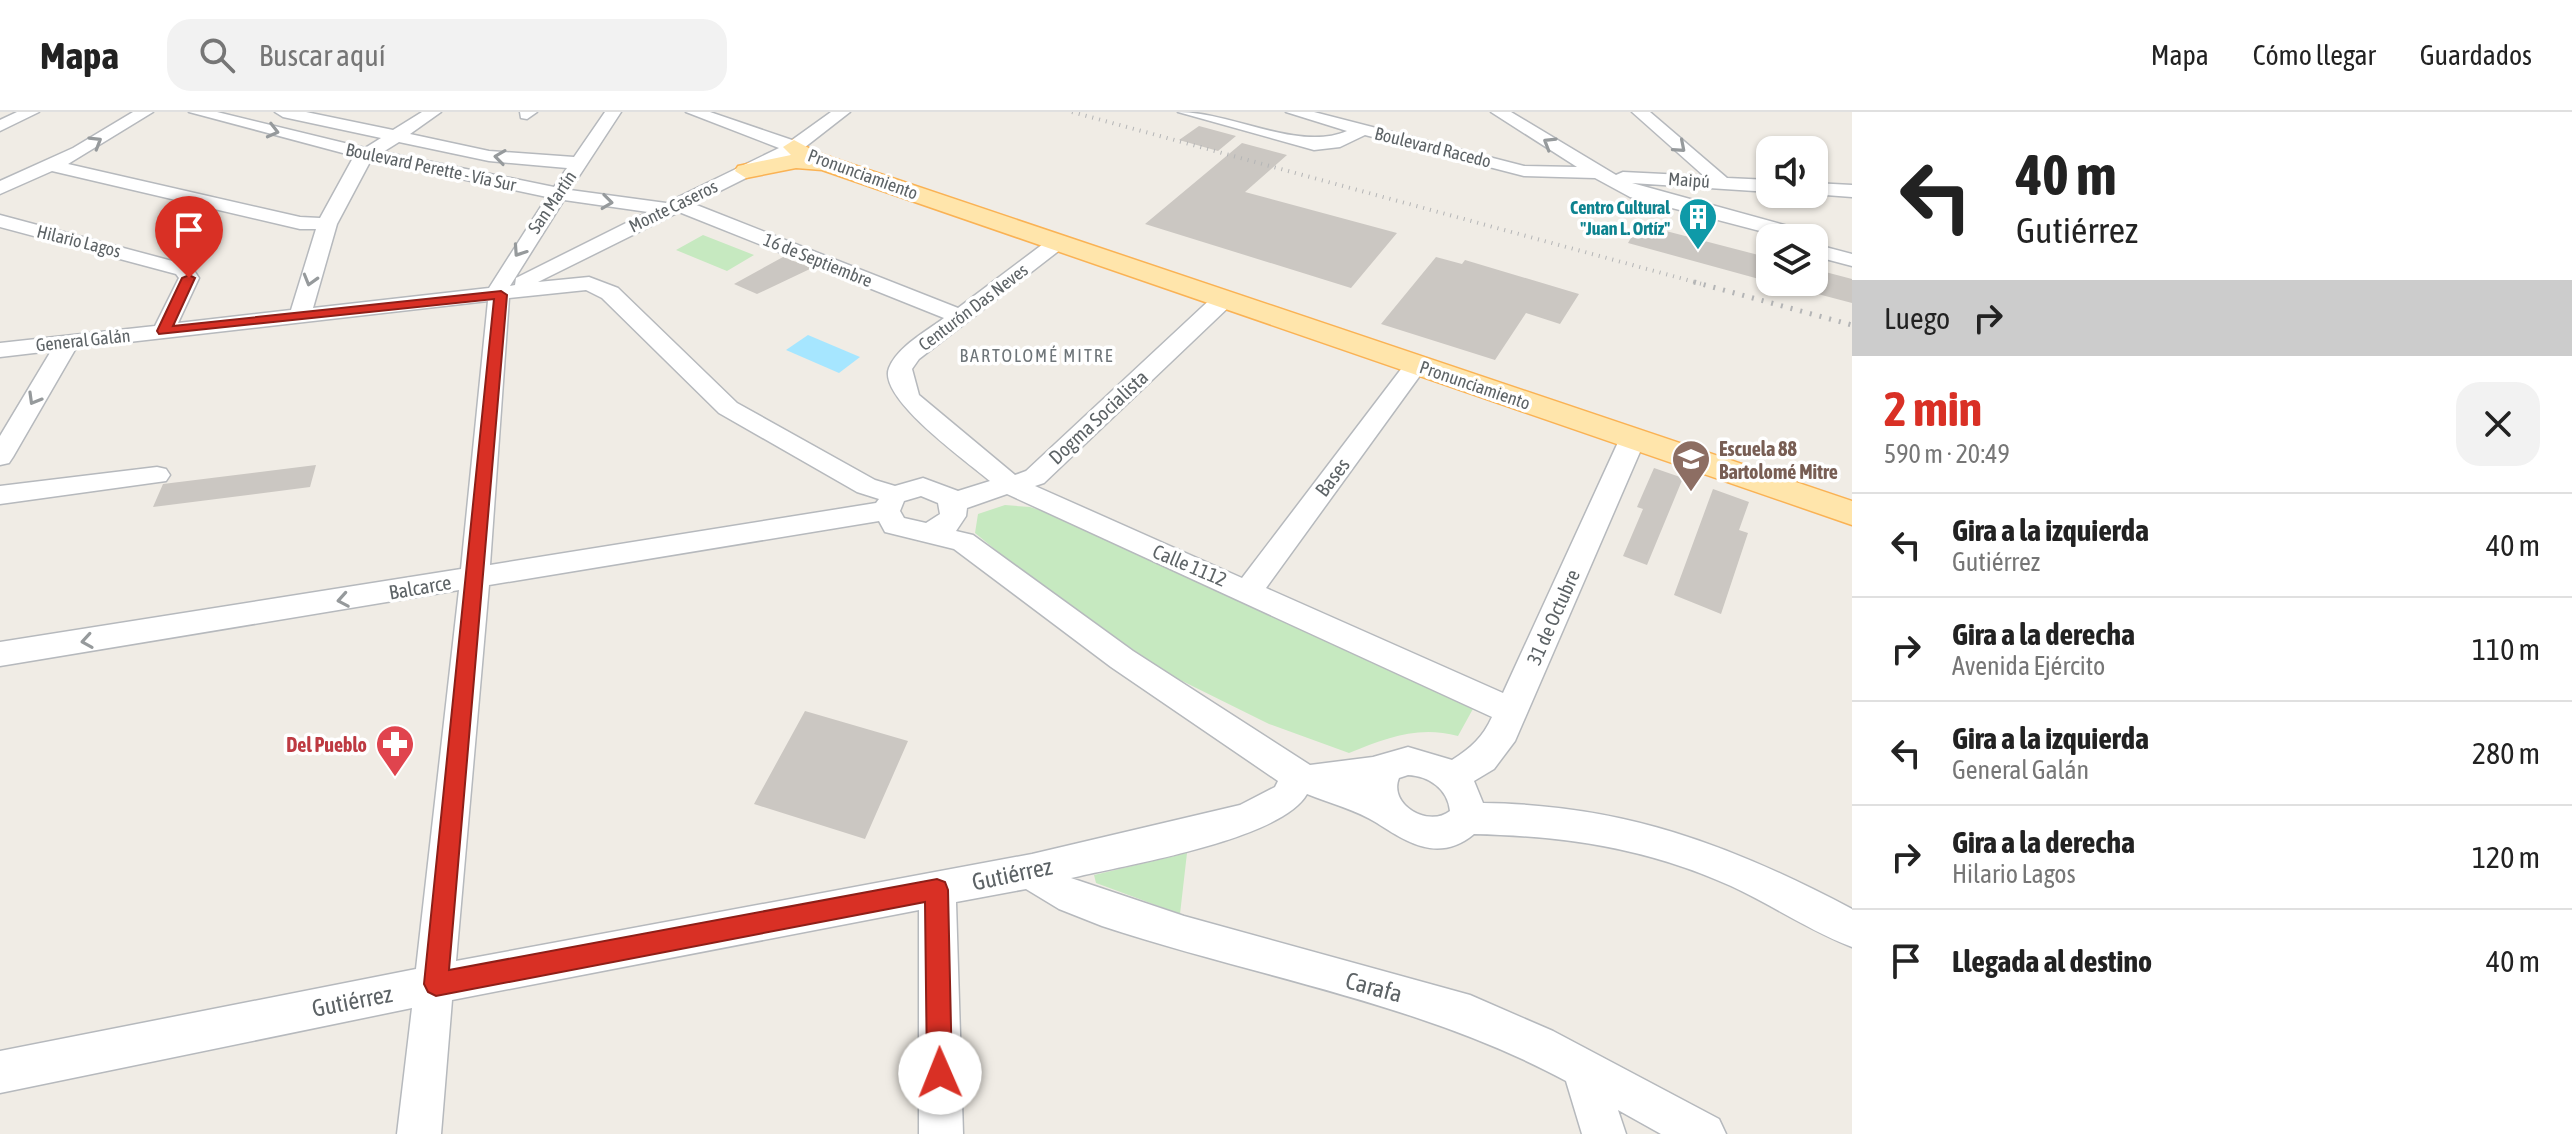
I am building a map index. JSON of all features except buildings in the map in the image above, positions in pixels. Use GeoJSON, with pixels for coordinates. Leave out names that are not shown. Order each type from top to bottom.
{"type":"FeatureCollection","features":[{"type":"Feature","properties":{"kind":"main road"},"geometry":{"type":"LineString","coordinates":[[746,171],[796,161],[812,149]]}},
{"type":"Feature","properties":{"kind":"main road","name":"Pronunciamiento"},"geometry":{"type":"LineString","coordinates":[[812,149],[1058,242],[1852,513]]}},
{"type":"Feature","properties":{"kind":"main road","name":"Pronunciamiento"},"geometry":{"type":"LineString","coordinates":[[812,149],[1852,499]]}},
{"type":"Feature","properties":{"kind":"street"},"geometry":{"type":"LineString","coordinates":[[0,126],[31,112]]}},
{"type":"Feature","properties":{"kind":"street"},"geometry":{"type":"LineString","coordinates":[[0,188],[50,165],[145,112]]}},
{"type":"Feature","properties":{"kind":"street","name":"Boulevard Perette - Vía Sur"},"geometry":{"type":"LineString","coordinates":[[197,112],[366,154],[557,194],[672,206]]}},
{"type":"Feature","properties":{"kind":"street"},"geometry":{"type":"LineString","coordinates":[[283,112],[503,158],[577,163]]}},
{"type":"Feature","properties":{"kind":"street"},"geometry":{"type":"LineString","coordinates":[[300,317],[327,224],[345,185],[366,154],[433,112]]}},
{"type":"Feature","properties":{"kind":"street","name":"San Martín"},"geometry":{"type":"LineString","coordinates":[[419,1134],[503,275],[613,112]]}},
{"type":"Feature","properties":{"kind":"street"},"geometry":{"type":"LineString","coordinates":[[694,112],[812,149]]}},
{"type":"Feature","properties":{"kind":"street","name":"Monte Caseros"},"geometry":{"type":"LineString","coordinates":[[501,295],[746,171],[812,149],[842,112]]}},
{"type":"Feature","properties":{"kind":"street"},"geometry":{"type":"LineString","coordinates":[[1186,112],[1314,145],[1334,143],[1363,130]]}},
{"type":"Feature","properties":{"kind":"street","name":"Boulevard Racedo"},"geometry":{"type":"LineString","coordinates":[[1294,112],[1524,171],[1606,181],[1661,200],[1756,224]]}},
{"type":"Feature","properties":{"kind":"street"},"geometry":{"type":"LineString","coordinates":[[1499,112],[1606,181]]}},
{"type":"Feature","properties":{"kind":"street"},"geometry":{"type":"LineString","coordinates":[[1640,112],[1721,182]]}},
{"type":"Feature","properties":{"kind":"street"},"geometry":{"type":"LineString","coordinates":[[50,165],[300,223],[327,224]]}},
{"type":"Feature","properties":{"kind":"street","name":"Boulevard Racedo"},"geometry":{"type":"LineString","coordinates":[[1606,181],[1756,234]]}},
{"type":"Feature","properties":{"kind":"street","name":"Maipú"},"geometry":{"type":"LineString","coordinates":[[1606,181],[1756,185]]}},
{"type":"Feature","properties":{"kind":"street"},"geometry":{"type":"LineString","coordinates":[[500,182],[534,207],[537,224]]}},
{"type":"Feature","properties":{"kind":"street"},"geometry":{"type":"LineString","coordinates":[[1828,190],[1852,191]]}},
{"type":"Feature","properties":{"kind":"street","name":"16 de Septiembre"},"geometry":{"type":"LineString","coordinates":[[672,206],[959,316]]}},
{"type":"Feature","properties":{"kind":"street","name":"Hilario Lagos"},"geometry":{"type":"LineString","coordinates":[[0,221],[184,270],[189,278],[163,331]]}},
{"type":"Feature","properties":{"kind":"street","name":"Centurón Das Neves"},"geometry":{"type":"LineString","coordinates":[[900,379],[900,369],[911,354],[1058,242]]}},
{"type":"Feature","properties":{"kind":"street","name":"Boulevard Racedo"},"geometry":{"type":"LineString","coordinates":[[1828,242],[1852,249]]}},
{"type":"Feature","properties":{"kind":"street"},"geometry":{"type":"LineString","coordinates":[[1828,254],[1852,260]]}},
{"type":"Feature","properties":{"kind":"street","name":"General Galán"},"geometry":{"type":"LineString","coordinates":[[0,350],[501,295],[576,283],[597,285],[610,293],[728,408],[866,486],[890,503]]}},
{"type":"Feature","properties":{"kind":"street","name":"Dogma Socialista"},"geometry":{"type":"LineString","coordinates":[[954,503],[972,493],[1012,486],[1035,477],[1224,299]]}},
{"type":"Feature","properties":{"kind":"street"},"geometry":{"type":"LineString","coordinates":[[0,457],[68,342]]}},
{"type":"Feature","properties":{"kind":"street","name":"Bases"},"geometry":{"type":"LineString","coordinates":[[1249,590],[1416,365]]}},
{"type":"Feature","properties":{"kind":"street","name":"Calle 1112"},"geometry":{"type":"LineString","coordinates":[[900,379],[909,399],[1012,486],[1249,590],[1511,711]]}},
{"type":"Feature","properties":{"kind":"street","name":"31 de Octubre"},"geometry":{"type":"LineString","coordinates":[[1451,777],[1482,759],[1498,741],[1633,438]]}},
{"type":"Feature","properties":{"kind":"street"},"geometry":{"type":"LineString","coordinates":[[0,495],[157,475]]}},
{"type":"Feature","properties":{"kind":"street"},"geometry":{"type":"LineString","coordinates":[[926,533],[947,525],[953,518],[954,503],[942,492],[923,487],[890,503],[888,518],[903,530],[963,542],[1122,659],[1304,778],[1389,812],[1406,826],[1436,835],[1450,833],[1467,818],[1555,821],[1674,847],[1734,868],[1852,929]]}},
{"type":"Feature","properties":{"kind":"street","name":"Balcarce"},"geometry":{"type":"LineString","coordinates":[[0,654],[475,578],[832,517],[890,503]]}},
{"type":"Feature","properties":{"kind":"street"},"geometry":{"type":"LineString","coordinates":[[1304,778],[1386,768],[1409,761],[1439,768],[1451,777],[1466,797],[1467,818]]}},
{"type":"Feature","properties":{"kind":"street"},"geometry":{"type":"LineString","coordinates":[[1386,768],[1378,788],[1389,812]]}},
{"type":"Feature","properties":{"kind":"street","name":"Gutiérrez"},"geometry":{"type":"LineString","coordinates":[[0,1072],[436,984],[1032,871],[1247,819],[1287,797],[1304,778]]}},
{"type":"Feature","properties":{"kind":"street","name":"Carafa"},"geometry":{"type":"LineString","coordinates":[[1032,871],[1066,896],[1215,945],[1465,1013],[1519,1036],[1704,1134]]}},
{"type":"Feature","properties":{"kind":"street"},"geometry":{"type":"LineString","coordinates":[[937,890],[941,1134]]}},
{"type":"Feature","properties":{"kind":"street"},"geometry":{"type":"LineString","coordinates":[[1584,1071],[1604,1134]]}},
{"type":"Feature","properties":{"kind":"green space"},"geometry":{"type":"Polygon","coordinates":[[[703,235],[754,255],[727,271],[676,250],[703,235]]]}},
{"type":"Feature","properties":{"kind":"green space"},"geometry":{"type":"Polygon","coordinates":[[[1005,505],[1030,507],[1052,514],[1474,707],[1458,736],[1429,732],[1402,735],[1349,753],[1269,724],[1166,673],[1014,565],[975,533],[978,514],[1005,505]]]}},
{"type":"Feature","properties":{"kind":"green space"},"geometry":{"type":"Polygon","coordinates":[[[1187,853],[1180,914],[1096,883],[1094,875],[1187,853]]]}},
{"type":"Feature","properties":{"kind":"water"},"geometry":{"type":"Polygon","coordinates":[[[808,335],[860,357],[839,373],[786,350],[808,335]]]}},
{"type":"Feature","properties":{"kind":"railway"},"geometry":{"type":"LineString","coordinates":[[1072,112],[1702,284]]}},
{"type":"Feature","properties":{"kind":"railway"},"geometry":{"type":"LineString","coordinates":[[1694,282],[1852,325]]}},
{"type":"Feature","properties":{"kind":"place","name":"Centro Cultural \"Juan L. Ortíz\""},"geometry":{"type":"Point","coordinates":[1698,251]}},
{"type":"Feature","properties":{"kind":"place","name":"Escuela 88 Bartolomé Mitre"},"geometry":{"type":"Point","coordinates":[1691,493]}},
{"type":"Feature","properties":{"kind":"place","name":"Del Pueblo"},"geometry":{"type":"Point","coordinates":[395,778]}},
{"type":"Feature","properties":{"kind":"district","name":"BARTOLOMÉ MITRE"},"geometry":{"type":"Point","coordinates":[1037,355]}},
{"type":"Feature","properties":{"kind":"route"},"geometry":{"type":"LineString","coordinates":[[189,278],[163,331],[501,295],[436,984],[937,890],[940,1073]]}}]}
